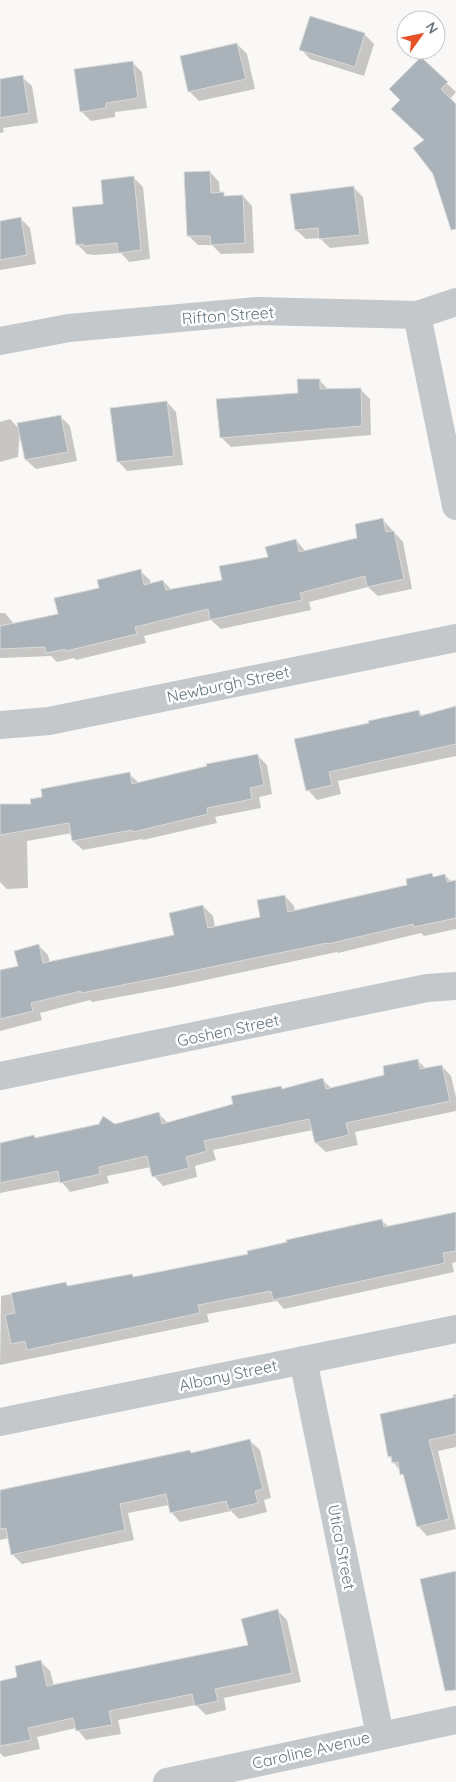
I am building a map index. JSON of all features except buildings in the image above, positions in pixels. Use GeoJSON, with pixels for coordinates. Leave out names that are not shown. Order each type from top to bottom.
{"type":"FeatureCollection","features":[{"type":"Feature","properties":{"kind":"street","name":"Rifton Street"},"geometry":{"type":"LineString","coordinates":[[0,341],[69,328],[258,311],[417,315],[456,302]]}},
{"type":"Feature","properties":{"kind":"street"},"geometry":{"type":"LineString","coordinates":[[417,315],[456,506]]}},
{"type":"Feature","properties":{"kind":"street","name":"Newburgh Street"},"geometry":{"type":"LineString","coordinates":[[0,725],[49,721],[456,638]]}},
{"type":"Feature","properties":{"kind":"street","name":"Goshen Street"},"geometry":{"type":"LineString","coordinates":[[0,1076],[427,988],[456,986]]}},
{"type":"Feature","properties":{"kind":"street","name":"Albany Street"},"geometry":{"type":"LineString","coordinates":[[0,1422],[456,1328]]}},
{"type":"Feature","properties":{"kind":"street","name":"Utica Street"},"geometry":{"type":"LineString","coordinates":[[304,1360],[380,1735]]}},
{"type":"Feature","properties":{"kind":"street","name":"Caroline Avenue"},"geometry":{"type":"LineString","coordinates":[[167,1782],[456,1720]]}}]}
